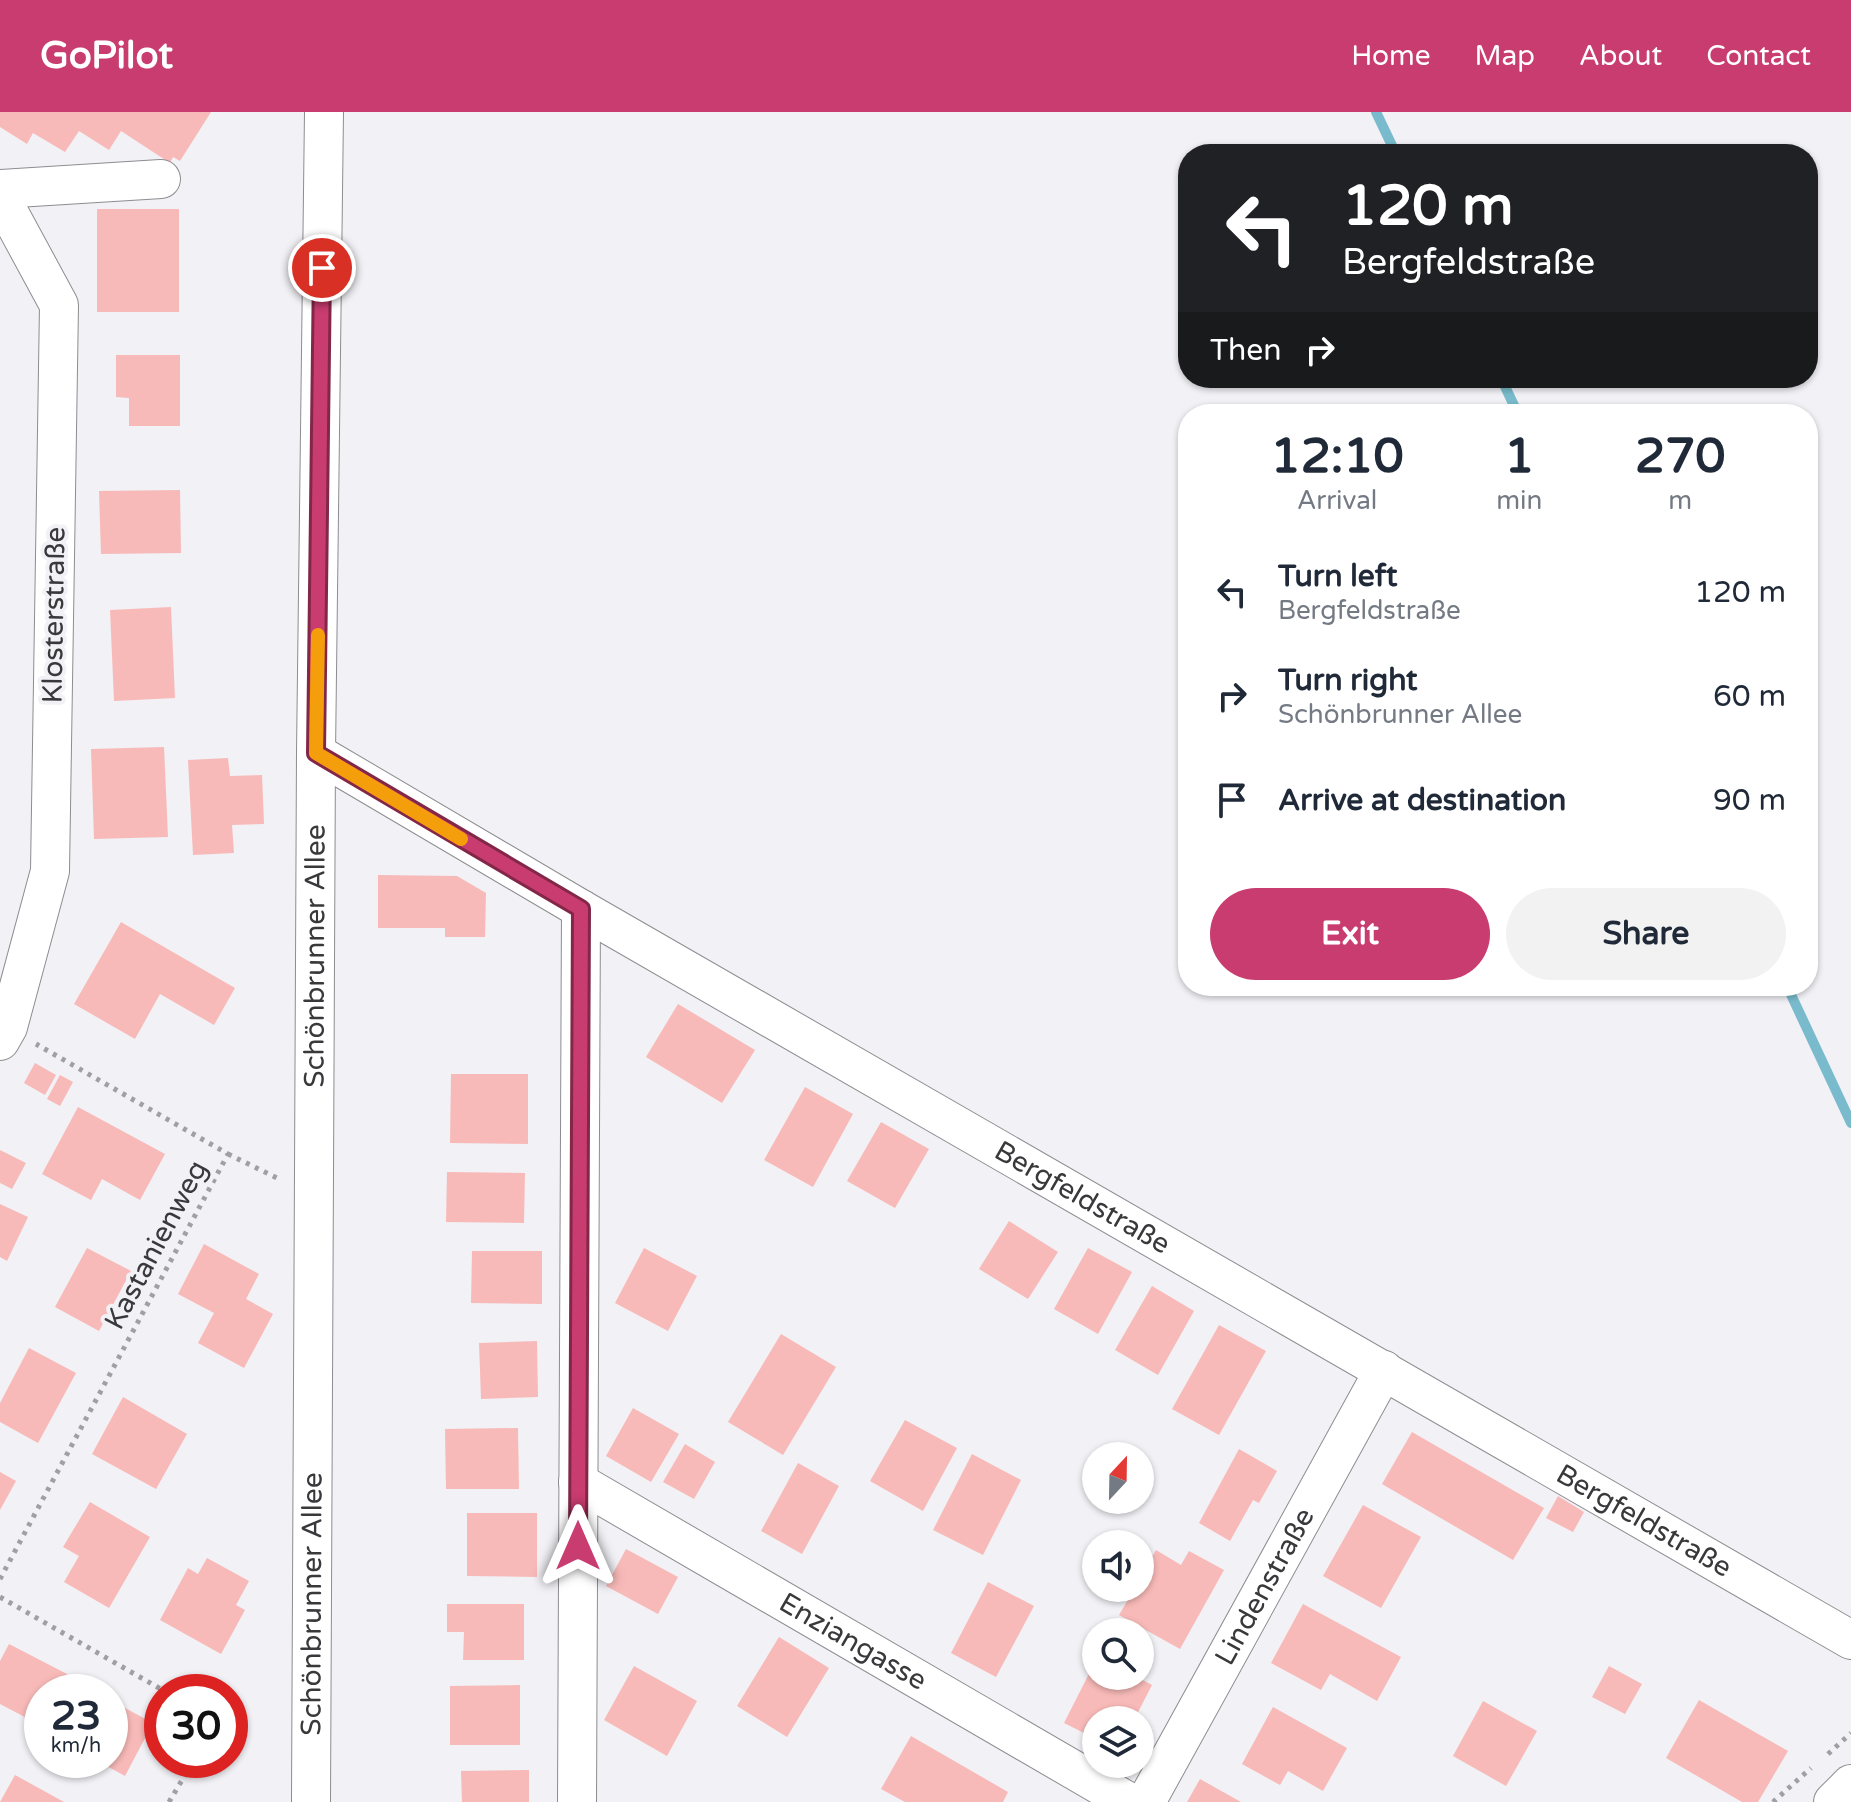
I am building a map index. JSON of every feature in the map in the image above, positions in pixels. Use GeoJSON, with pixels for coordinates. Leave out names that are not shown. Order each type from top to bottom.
{"type":"FeatureCollection","features":[{"type":"Feature","properties":{"kind":"street","name":"Schönbrunner Allee"},"geometry":{"type":"LineString","coordinates":[[311,1802],[316,753],[324,112]]}},
{"type":"Feature","properties":{"kind":"street"},"geometry":{"type":"LineString","coordinates":[[0,189],[161,179]]}},
{"type":"Feature","properties":{"kind":"street","name":"Klosterstraße"},"geometry":{"type":"LineString","coordinates":[[0,196],[59,305],[50,871],[4,1034]]}},
{"type":"Feature","properties":{"kind":"street","name":"Bergfeldstraße"},"geometry":{"type":"LineString","coordinates":[[316,753],[581,909],[1851,1640]]}},
{"type":"Feature","properties":{"kind":"street"},"geometry":{"type":"LineString","coordinates":[[577,1802],[581,909]]}},
{"type":"Feature","properties":{"kind":"street","name":"Lindenstraße"},"geometry":{"type":"LineString","coordinates":[[1146,1802],[1384,1370]]}},
{"type":"Feature","properties":{"kind":"street","name":"Enziangasse"},"geometry":{"type":"LineString","coordinates":[[578,1482],[1129,1802]]}},
{"type":"Feature","properties":{"kind":"street"},"geometry":{"type":"LineString","coordinates":[[1833,1802],[1851,1784]]}},
{"type":"Feature","properties":{"kind":"path","name":"Kastanienweg"},"geometry":{"type":"LineString","coordinates":[[0,1579],[228,1154],[4,1034]]}},
{"type":"Feature","properties":{"kind":"path"},"geometry":{"type":"LineString","coordinates":[[228,1154],[316,1197]]}},
{"type":"Feature","properties":{"kind":"path"},"geometry":{"type":"LineString","coordinates":[[0,1597],[144,1679]]}},
{"type":"Feature","properties":{"kind":"path"},"geometry":{"type":"LineString","coordinates":[[169,1802],[183,1778]]}},
{"type":"Feature","properties":{"kind":"building"},"geometry":{"type":"Polygon","coordinates":[[[0,112],[211,112],[180,161],[173,157],[170,163],[121,131],[109,150],[79,131],[65,152],[33,133],[27,144],[0,127],[0,112]]]}},
{"type":"Feature","properties":{"kind":"building"},"geometry":{"type":"Polygon","coordinates":[[[97,209],[179,209],[179,312],[97,312],[97,209]]]}},
{"type":"Feature","properties":{"kind":"building"},"geometry":{"type":"Polygon","coordinates":[[[116,355],[180,355],[180,426],[129,426],[129,398],[116,397],[116,355]]]}},
{"type":"Feature","properties":{"kind":"building"},"geometry":{"type":"Polygon","coordinates":[[[180,490],[181,553],[101,554],[99,491],[180,490]]]}},
{"type":"Feature","properties":{"kind":"building"},"geometry":{"type":"Polygon","coordinates":[[[171,607],[175,698],[114,701],[110,610],[171,607]]]}},
{"type":"Feature","properties":{"kind":"building"},"geometry":{"type":"Polygon","coordinates":[[[164,747],[168,837],[94,839],[91,749],[164,747]]]}},
{"type":"Feature","properties":{"kind":"building"},"geometry":{"type":"Polygon","coordinates":[[[228,758],[230,776],[262,775],[264,824],[232,825],[234,853],[193,855],[188,760],[228,758]]]}},
{"type":"Feature","properties":{"kind":"building"},"geometry":{"type":"Polygon","coordinates":[[[378,875],[457,876],[486,893],[485,937],[445,937],[445,928],[378,928],[378,875]]]}},
{"type":"Feature","properties":{"kind":"building"},"geometry":{"type":"Polygon","coordinates":[[[121,922],[235,988],[214,1025],[160,994],[135,1039],[74,1004],[121,922]]]}},
{"type":"Feature","properties":{"kind":"building"},"geometry":{"type":"Polygon","coordinates":[[[678,1004],[755,1050],[722,1103],[646,1057],[678,1004]]]}},
{"type":"Feature","properties":{"kind":"building"},"geometry":{"type":"Polygon","coordinates":[[[35,1063],[56,1075],[45,1095],[24,1083],[35,1063]]]}},
{"type":"Feature","properties":{"kind":"building"},"geometry":{"type":"Polygon","coordinates":[[[451,1074],[528,1074],[528,1144],[450,1143],[451,1074]]]}},
{"type":"Feature","properties":{"kind":"building"},"geometry":{"type":"Polygon","coordinates":[[[60,1075],[73,1082],[60,1106],[47,1099],[60,1075]]]}},
{"type":"Feature","properties":{"kind":"building"},"geometry":{"type":"Polygon","coordinates":[[[805,1087],[853,1114],[813,1187],[764,1160],[805,1087]]]}},
{"type":"Feature","properties":{"kind":"building"},"geometry":{"type":"Polygon","coordinates":[[[78,1107],[165,1154],[140,1200],[102,1179],[91,1200],[42,1174],[78,1107]]]}},
{"type":"Feature","properties":{"kind":"building"},"geometry":{"type":"Polygon","coordinates":[[[881,1122],[929,1149],[895,1208],[847,1181],[881,1122]]]}},
{"type":"Feature","properties":{"kind":"building"},"geometry":{"type":"Polygon","coordinates":[[[0,1150],[26,1163],[12,1189],[0,1183],[0,1150]]]}},
{"type":"Feature","properties":{"kind":"building"},"geometry":{"type":"Polygon","coordinates":[[[447,1172],[525,1173],[524,1223],[446,1222],[447,1172]]]}},
{"type":"Feature","properties":{"kind":"building"},"geometry":{"type":"Polygon","coordinates":[[[0,1204],[28,1217],[7,1261],[0,1257],[0,1204]]]}},
{"type":"Feature","properties":{"kind":"building"},"geometry":{"type":"Polygon","coordinates":[[[1009,1221],[1058,1252],[1028,1299],[979,1269],[1009,1221]]]}},
{"type":"Feature","properties":{"kind":"building"},"geometry":{"type":"Polygon","coordinates":[[[204,1244],[259,1274],[246,1299],[273,1314],[244,1368],[198,1343],[214,1313],[178,1294],[204,1244]]]}},
{"type":"Feature","properties":{"kind":"building"},"geometry":{"type":"Polygon","coordinates":[[[87,1248],[131,1271],[99,1331],[55,1307],[87,1248]]]}},
{"type":"Feature","properties":{"kind":"building"},"geometry":{"type":"Polygon","coordinates":[[[644,1248],[697,1276],[668,1331],[615,1303],[644,1248]]]}},
{"type":"Feature","properties":{"kind":"building"},"geometry":{"type":"Polygon","coordinates":[[[1088,1248],[1132,1272],[1098,1334],[1054,1309],[1088,1248]]]}},
{"type":"Feature","properties":{"kind":"building"},"geometry":{"type":"Polygon","coordinates":[[[472,1251],[542,1251],[542,1304],[471,1303],[472,1251]]]}},
{"type":"Feature","properties":{"kind":"building"},"geometry":{"type":"Polygon","coordinates":[[[1152,1286],[1194,1311],[1158,1375],[1115,1350],[1152,1286]]]}},
{"type":"Feature","properties":{"kind":"building"},"geometry":{"type":"Polygon","coordinates":[[[1219,1325],[1266,1351],[1219,1435],[1172,1409],[1219,1325]]]}},
{"type":"Feature","properties":{"kind":"building"},"geometry":{"type":"Polygon","coordinates":[[[781,1334],[836,1367],[783,1455],[728,1422],[781,1334]]]}},
{"type":"Feature","properties":{"kind":"building"},"geometry":{"type":"Polygon","coordinates":[[[537,1341],[538,1397],[481,1399],[479,1343],[537,1341]]]}},
{"type":"Feature","properties":{"kind":"building"},"geometry":{"type":"Polygon","coordinates":[[[29,1348],[76,1373],[38,1443],[0,1422],[0,1403],[29,1348]]]}},
{"type":"Feature","properties":{"kind":"building"},"geometry":{"type":"Polygon","coordinates":[[[123,1397],[187,1434],[156,1489],[92,1454],[123,1397]]]}},
{"type":"Feature","properties":{"kind":"building"},"geometry":{"type":"Polygon","coordinates":[[[633,1408],[679,1434],[651,1482],[606,1456],[633,1408]]]}},
{"type":"Feature","properties":{"kind":"building"},"geometry":{"type":"Polygon","coordinates":[[[905,1420],[957,1448],[923,1511],[870,1481],[905,1420]]]}},
{"type":"Feature","properties":{"kind":"building"},"geometry":{"type":"Polygon","coordinates":[[[518,1428],[519,1489],[446,1489],[445,1429],[518,1428]]]}},
{"type":"Feature","properties":{"kind":"building"},"geometry":{"type":"Polygon","coordinates":[[[1412,1432],[1544,1508],[1513,1560],[1382,1484],[1412,1432]]]}},
{"type":"Feature","properties":{"kind":"building"},"geometry":{"type":"Polygon","coordinates":[[[685,1444],[715,1462],[694,1499],[663,1482],[685,1444]]]}},
{"type":"Feature","properties":{"kind":"building"},"geometry":{"type":"Polygon","coordinates":[[[1239,1449],[1277,1471],[1259,1503],[1253,1500],[1230,1541],[1199,1523],[1239,1449]]]}},
{"type":"Feature","properties":{"kind":"building"},"geometry":{"type":"Polygon","coordinates":[[[972,1454],[1021,1480],[983,1555],[933,1530],[972,1454]]]}},
{"type":"Feature","properties":{"kind":"building"},"geometry":{"type":"Polygon","coordinates":[[[798,1463],[839,1486],[802,1554],[761,1531],[798,1463]]]}},
{"type":"Feature","properties":{"kind":"building"},"geometry":{"type":"Polygon","coordinates":[[[0,1472],[16,1481],[0,1510],[0,1472]]]}},
{"type":"Feature","properties":{"kind":"building"},"geometry":{"type":"Polygon","coordinates":[[[1558,1496],[1584,1512],[1573,1532],[1546,1518],[1558,1496]]]}},
{"type":"Feature","properties":{"kind":"building"},"geometry":{"type":"Polygon","coordinates":[[[90,1502],[150,1537],[109,1608],[64,1582],[79,1556],[63,1547],[90,1502]]]}},
{"type":"Feature","properties":{"kind":"building"},"geometry":{"type":"Polygon","coordinates":[[[1363,1505],[1421,1537],[1381,1608],[1323,1576],[1363,1505]]]}},
{"type":"Feature","properties":{"kind":"building"},"geometry":{"type":"Polygon","coordinates":[[[467,1513],[537,1513],[537,1577],[467,1576],[467,1513]]]}},
{"type":"Feature","properties":{"kind":"building"},"geometry":{"type":"Polygon","coordinates":[[[626,1549],[678,1577],[658,1614],[606,1586],[626,1549]]]}},
{"type":"Feature","properties":{"kind":"building"},"geometry":{"type":"Polygon","coordinates":[[[1156,1550],[1181,1565],[1189,1551],[1224,1570],[1180,1649],[1154,1635],[1154,1618],[1124,1618],[1119,1615],[1127,1602],[1154,1602],[1156,1550]]]}},
{"type":"Feature","properties":{"kind":"building"},"geometry":{"type":"Polygon","coordinates":[[[207,1558],[249,1581],[236,1605],[245,1610],[221,1654],[160,1620],[188,1568],[198,1574],[207,1558]]]}},
{"type":"Feature","properties":{"kind":"building"},"geometry":{"type":"Polygon","coordinates":[[[988,1582],[1034,1606],[996,1677],[951,1653],[988,1582]]]}},
{"type":"Feature","properties":{"kind":"building"},"geometry":{"type":"Polygon","coordinates":[[[447,1604],[524,1604],[524,1660],[463,1660],[464,1632],[447,1632],[447,1604]]]}},
{"type":"Feature","properties":{"kind":"building"},"geometry":{"type":"Polygon","coordinates":[[[1303,1604],[1401,1657],[1377,1701],[1330,1674],[1321,1690],[1271,1663],[1303,1604]]]}},
{"type":"Feature","properties":{"kind":"building"},"geometry":{"type":"Polygon","coordinates":[[[779,1637],[829,1668],[787,1737],[737,1706],[779,1637]]]}},
{"type":"Feature","properties":{"kind":"building"},"geometry":{"type":"Polygon","coordinates":[[[9,1644],[67,1674],[24,1674],[24,1717],[0,1704],[0,1661],[9,1644]]]}},
{"type":"Feature","properties":{"kind":"building"},"geometry":{"type":"Polygon","coordinates":[[[634,1666],[697,1701],[667,1756],[604,1720],[634,1666]]]}},
{"type":"Feature","properties":{"kind":"building"},"geometry":{"type":"Polygon","coordinates":[[[1609,1666],[1642,1684],[1625,1714],[1592,1697],[1609,1666]]]}},
{"type":"Feature","properties":{"kind":"building"},"geometry":{"type":"Polygon","coordinates":[[[520,1685],[520,1745],[450,1745],[450,1686],[520,1685]]]}},
{"type":"Feature","properties":{"kind":"building"},"geometry":{"type":"Polygon","coordinates":[[[1082,1688],[1082,1690],[1149,1690],[1141,1706],[1082,1706],[1082,1732],[1064,1723],[1082,1688]]]}},
{"type":"Feature","properties":{"kind":"building"},"geometry":{"type":"Polygon","coordinates":[[[1699,1700],[1788,1751],[1758,1802],[1742,1802],[1666,1758],[1699,1700]]]}},
{"type":"Feature","properties":{"kind":"building"},"geometry":{"type":"Polygon","coordinates":[[[1483,1701],[1537,1731],[1506,1786],[1453,1756],[1483,1701]]]}},
{"type":"Feature","properties":{"kind":"building"},"geometry":{"type":"Polygon","coordinates":[[[1273,1707],[1347,1748],[1323,1791],[1288,1771],[1280,1785],[1242,1764],[1273,1707]]]}},
{"type":"Feature","properties":{"kind":"building"},"geometry":{"type":"Polygon","coordinates":[[[128,1710],[144,1718],[144,1740],[128,1770],[128,1710]]]}},
{"type":"Feature","properties":{"kind":"building"},"geometry":{"type":"Polygon","coordinates":[[[911,1736],[1008,1792],[1003,1802],[905,1802],[881,1789],[911,1736]]]}},
{"type":"Feature","properties":{"kind":"building"},"geometry":{"type":"Polygon","coordinates":[[[529,1770],[529,1802],[462,1802],[461,1771],[529,1770]]]}},
{"type":"Feature","properties":{"kind":"building"},"geometry":{"type":"Polygon","coordinates":[[[15,1775],[64,1802],[0,1802],[15,1775]]]}},
{"type":"Feature","properties":{"kind":"building"},"geometry":{"type":"Polygon","coordinates":[[[1200,1779],[1241,1802],[1187,1802],[1200,1779]]]}},
{"type":"Feature","properties":{"kind":"waterway"},"geometry":{"type":"LineString","coordinates":[[1376,112],[1391,144]]}},
{"type":"Feature","properties":{"kind":"waterway"},"geometry":{"type":"LineString","coordinates":[[1506,388],[1513,404]]}},
{"type":"Feature","properties":{"kind":"waterway"},"geometry":{"type":"LineString","coordinates":[[1792,996],[1851,1123]]}},
{"type":"Feature","properties":{"kind":"slow traffic"},"geometry":{"type":"LineString","coordinates":[[318,635],[316,753],[461,839]]}},
{"type":"Feature","properties":{"kind":"route"},"geometry":{"type":"LineString","coordinates":[[322,268],[316,753],[581,909],[578,1546]]}}]}
